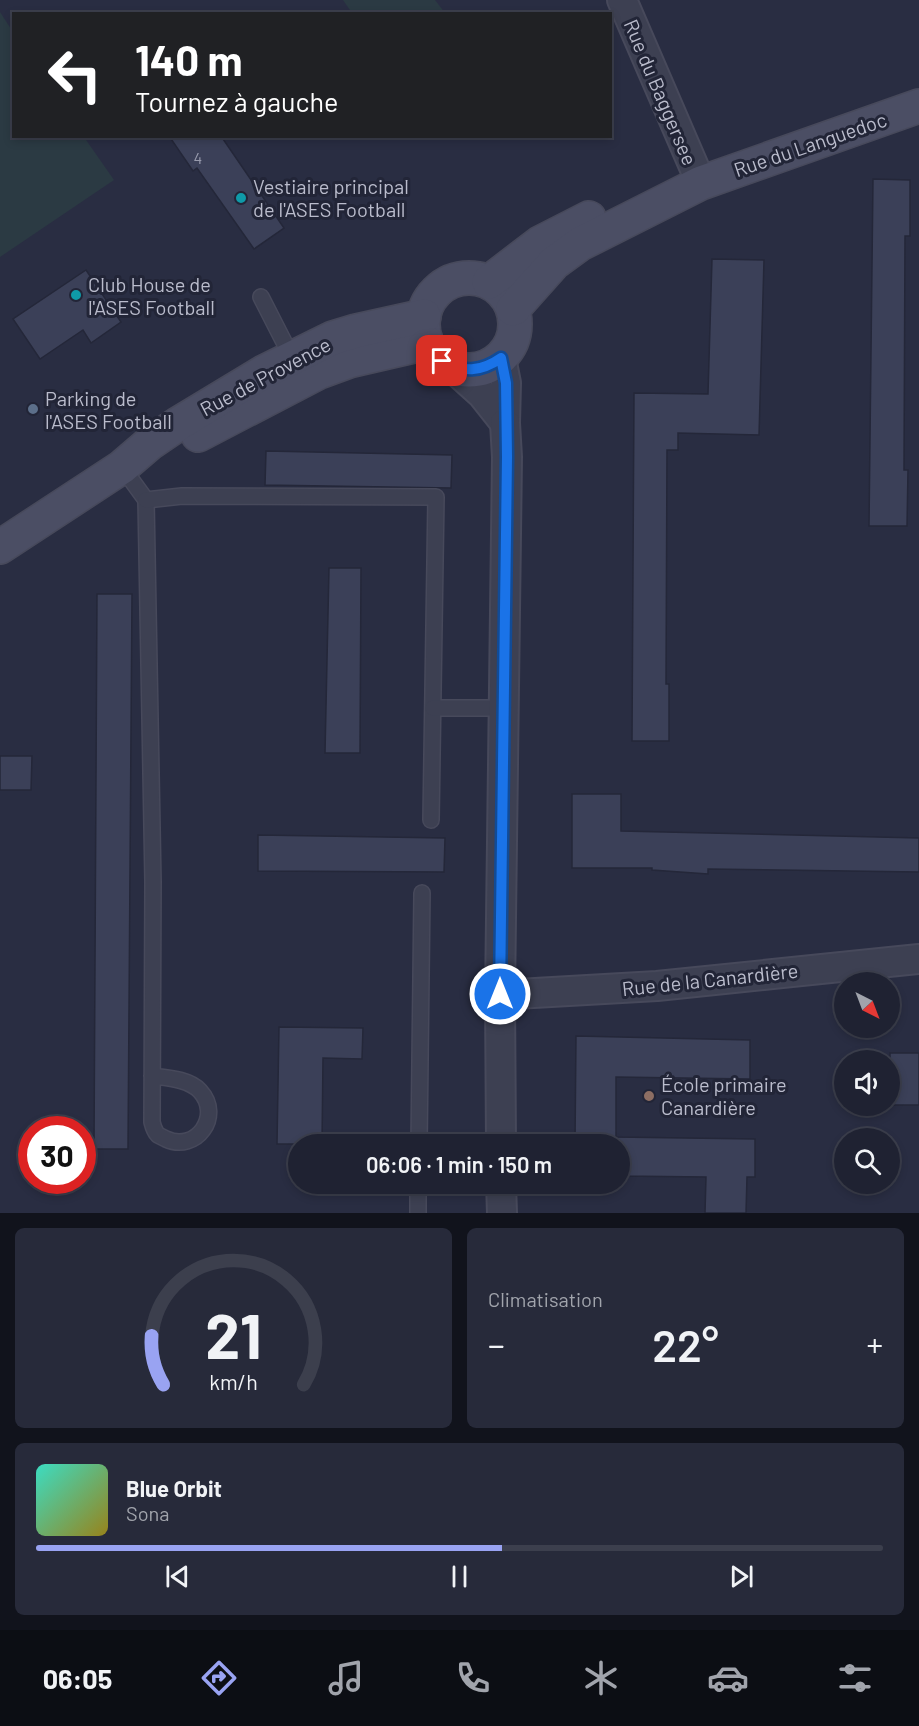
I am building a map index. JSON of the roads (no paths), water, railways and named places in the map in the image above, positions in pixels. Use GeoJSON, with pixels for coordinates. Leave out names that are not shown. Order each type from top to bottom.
{"type":"FeatureCollection","features":[{"type":"Feature","properties":{"kind":"street","name":"Rue du Baggersee"},"geometry":{"type":"LineString","coordinates":[[622,0],[701,183]]}},
{"type":"Feature","properties":{"kind":"street","name":"Rue du Languedoc"},"geometry":{"type":"LineString","coordinates":[[513,309],[554,262],[580,244],[701,183],[919,106]]}},
{"type":"Feature","properties":{"kind":"street","name":"Rue du Languedoc"},"geometry":{"type":"LineString","coordinates":[[489,282],[540,243],[616,205],[667,188],[701,183]]}},
{"type":"Feature","properties":{"kind":"street"},"geometry":{"type":"LineString","coordinates":[[452,367],[465,370],[490,365],[501,358],[509,348],[514,335],[513,309],[508,298],[499,288],[489,282],[475,278],[461,278],[437,291],[428,303],[425,330],[433,353],[482,394],[505,423]]}},
{"type":"Feature","properties":{"kind":"street","name":"Rue de Provence"},"geometry":{"type":"LineString","coordinates":[[0,546],[122,467],[150,443],[178,424],[289,359],[333,338],[356,331],[425,330]]}},
{"type":"Feature","properties":{"kind":"street"},"geometry":{"type":"LineString","coordinates":[[501,358],[506,383],[507,457],[500,994],[501,1134]]}},
{"type":"Feature","properties":{"kind":"street","name":"Rue de la Canardière"},"geometry":{"type":"LineString","coordinates":[[500,994],[657,986],[919,959]]}},
{"type":"Feature","properties":{"kind":"street"},"geometry":{"type":"LineString","coordinates":[[501,1194],[502,1213]]}},
{"type":"Feature","properties":{"kind":"lane"},"geometry":{"type":"LineString","coordinates":[[261,297],[285,344]]}},
{"type":"Feature","properties":{"kind":"lane"},"geometry":{"type":"LineString","coordinates":[[122,467],[146,500],[153,882],[152,1076],[152,1122],[158,1135],[173,1143],[190,1141],[204,1130],[210,1116],[207,1102],[200,1091],[187,1083],[152,1076]]}},
{"type":"Feature","properties":{"kind":"lane"},"geometry":{"type":"LineString","coordinates":[[146,500],[182,496],[436,497],[431,820]]}},
{"type":"Feature","properties":{"kind":"lane"},"geometry":{"type":"LineString","coordinates":[[433,708],[504,708]]}},
{"type":"Feature","properties":{"kind":"lane"},"geometry":{"type":"LineString","coordinates":[[418,1134],[422,893]]}},
{"type":"Feature","properties":{"kind":"lane"},"geometry":{"type":"LineString","coordinates":[[418,1194],[418,1213]]}},
{"type":"Feature","properties":{"kind":"place","name":"Vestiaire principal de l'ASES Football"},"geometry":{"type":"Point","coordinates":[241,198]}},
{"type":"Feature","properties":{"kind":"place","name":"Club House de l'ASES Football"},"geometry":{"type":"Point","coordinates":[76,295]}},
{"type":"Feature","properties":{"kind":"place","name":"Parking de l'ASES Football"},"geometry":{"type":"Point","coordinates":[33,409]}},
{"type":"Feature","properties":{"kind":"place","name":"École primaire Canardière"},"geometry":{"type":"Point","coordinates":[649,1096]}}]}
